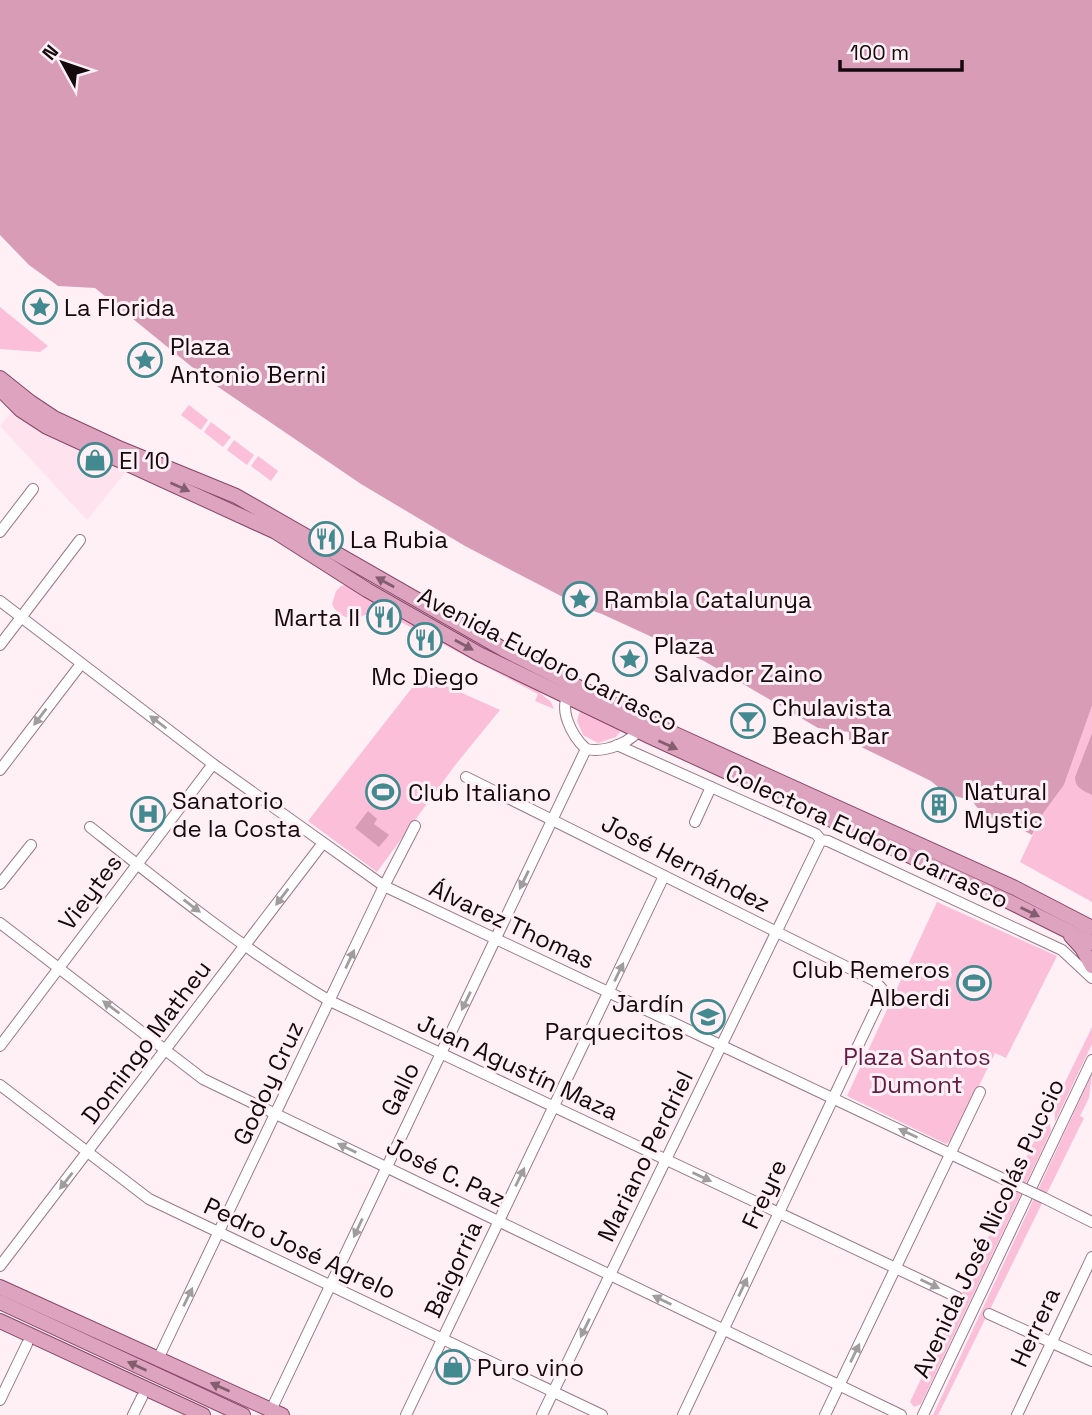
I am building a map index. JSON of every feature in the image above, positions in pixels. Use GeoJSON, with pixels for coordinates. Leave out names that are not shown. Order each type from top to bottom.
{"type":"FeatureCollection","features":[{"type":"Feature","properties":{"kind":"main road","name":"Avenida Eudoro Carrasco"},"geometry":{"type":"LineString","coordinates":[[0,378],[54,418],[121,449],[236,496],[574,692]]}},
{"type":"Feature","properties":{"kind":"main road","name":"Avenida Eudoro Carrasco"},"geometry":{"type":"LineString","coordinates":[[0,388],[21,410],[47,427],[276,532],[367,590],[468,647],[574,692],[815,813],[1092,943]]}},
{"type":"Feature","properties":{"kind":"main road","name":"Avenida Eudoro Carrasco"},"geometry":{"type":"LineString","coordinates":[[641,726],[1062,911],[1092,928]]}},
{"type":"Feature","properties":{"kind":"main road"},"geometry":{"type":"LineString","coordinates":[[1062,911],[1092,916]]}},
{"type":"Feature","properties":{"kind":"main road"},"geometry":{"type":"LineString","coordinates":[[1066,929],[1082,948],[1092,975]]}},
{"type":"Feature","properties":{"kind":"main road"},"geometry":{"type":"LineString","coordinates":[[0,1287],[277,1412]]}},
{"type":"Feature","properties":{"kind":"main road"},"geometry":{"type":"LineString","coordinates":[[0,1302],[243,1415]]}},
{"type":"Feature","properties":{"kind":"main road"},"geometry":{"type":"LineString","coordinates":[[41,1306],[112,1354]]}},
{"type":"Feature","properties":{"kind":"main road"},"geometry":{"type":"LineString","coordinates":[[0,1321],[202,1415]]}},
{"type":"Feature","properties":{"kind":"main road"},"geometry":{"type":"LineString","coordinates":[[0,1332],[180,1415]]}},
{"type":"Feature","properties":{"kind":"street"},"geometry":{"type":"LineString","coordinates":[[0,532],[33,489]]}},
{"type":"Feature","properties":{"kind":"street"},"geometry":{"type":"LineString","coordinates":[[0,645],[80,540]]}},
{"type":"Feature","properties":{"kind":"street","name":"Álvarez Thomas"},"geometry":{"type":"LineString","coordinates":[[0,601],[213,764],[384,887],[1092,1222]]}},
{"type":"Feature","properties":{"kind":"street"},"geometry":{"type":"LineString","coordinates":[[1,766],[81,664]]}},
{"type":"Feature","properties":{"kind":"street"},"geometry":{"type":"LineString","coordinates":[[574,692],[564,710],[575,736],[586,750],[595,751],[617,745],[631,738],[641,726]]}},
{"type":"Feature","properties":{"kind":"street","name":"Colectora Eudoro Carrasco"},"geometry":{"type":"LineString","coordinates":[[617,745],[1062,950],[1092,975]]}},
{"type":"Feature","properties":{"kind":"street","name":"Gallo"},"geometry":{"type":"LineString","coordinates":[[277,1412],[386,1167],[586,750]]}},
{"type":"Feature","properties":{"kind":"street","name":"Vieytes"},"geometry":{"type":"LineString","coordinates":[[0,1046],[213,764]]}},
{"type":"Feature","properties":{"kind":"street","name":"José Hernández"},"geometry":{"type":"LineString","coordinates":[[466,777],[876,981],[884,991]]}},
{"type":"Feature","properties":{"kind":"street"},"geometry":{"type":"LineString","coordinates":[[695,822],[711,787]]}},
{"type":"Feature","properties":{"kind":"street","name":"Mariano Perdriel"},"geometry":{"type":"LineString","coordinates":[[542,1415],[822,838],[815,813]]}},
{"type":"Feature","properties":{"kind":"street","name":"Godoy Cruz"},"geometry":{"type":"LineString","coordinates":[[158,1359],[415,826]]}},
{"type":"Feature","properties":{"kind":"street","name":"Mariano Perdriel"},"geometry":{"type":"LineString","coordinates":[[822,838],[838,834],[843,826]]}},
{"type":"Feature","properties":{"kind":"street","name":"Juan Agustín Maza"},"geometry":{"type":"LineString","coordinates":[[90,827],[245,947],[330,1001],[957,1297]]}},
{"type":"Feature","properties":{"kind":"street","name":"Domingo Matheu"},"geometry":{"type":"LineString","coordinates":[[0,1266],[323,843]]}},
{"type":"Feature","properties":{"kind":"street"},"geometry":{"type":"LineString","coordinates":[[0,884],[31,845]]}},
{"type":"Feature","properties":{"kind":"street","name":"Baigorria"},"geometry":{"type":"LineString","coordinates":[[406,1415],[664,876]]}},
{"type":"Feature","properties":{"kind":"street","name":"José C. Paz"},"geometry":{"type":"LineString","coordinates":[[0,923],[204,1079],[901,1415]]}},
{"type":"Feature","properties":{"kind":"street","name":"Freyre"},"geometry":{"type":"LineString","coordinates":[[683,1415],[884,991]]}},
{"type":"Feature","properties":{"kind":"street","name":"Avenida José Nicolás Puccio"},"geometry":{"type":"LineString","coordinates":[[923,1415],[1092,1060]]}},
{"type":"Feature","properties":{"kind":"street","name":"Pedro José Agrelo"},"geometry":{"type":"LineString","coordinates":[[0,1085],[149,1199],[602,1415]]}},
{"type":"Feature","properties":{"kind":"street"},"geometry":{"type":"LineString","coordinates":[[825,1415],[981,1091]]}},
{"type":"Feature","properties":{"kind":"street","name":"Herrera"},"geometry":{"type":"LineString","coordinates":[[1017,1415],[1092,1256]]}},
{"type":"Feature","properties":{"kind":"street"},"geometry":{"type":"LineString","coordinates":[[989,1314],[1092,1361]]}},
{"type":"Feature","properties":{"kind":"street"},"geometry":{"type":"LineString","coordinates":[[0,1401],[27,1344]]}},
{"type":"Feature","properties":{"kind":"street"},"geometry":{"type":"LineString","coordinates":[[133,1415],[142,1397]]}},
{"type":"Feature","properties":{"kind":"shaded area"},"geometry":{"type":"Polygon","coordinates":[[[0,0],[1092,0],[1092,706],[1064,785],[1042,815],[1032,835],[1012,824],[991,818],[980,811],[972,801],[945,793],[931,781],[849,741],[849,732],[818,728],[704,661],[584,608],[465,546],[361,484],[208,380],[95,288],[58,286],[29,265],[0,235],[0,0]]]}},
{"type":"Feature","properties":{"kind":"shaded area"},"geometry":{"type":"Polygon","coordinates":[[[13,410],[59,439],[126,472],[87,520],[0,426],[13,410]]]}},
{"type":"Feature","properties":{"kind":"shaded area"},"geometry":{"type":"Polygon","coordinates":[[[1092,733],[1092,795],[1078,786],[1075,777],[1092,733]]]}},
{"type":"Feature","properties":{"kind":"shaded area"},"geometry":{"type":"Polygon","coordinates":[[[368,811],[377,819],[374,824],[389,835],[379,847],[355,828],[368,811]]]}},
{"type":"Feature","properties":{"kind":"shaded area","name":"Jardín Parquecitos"},"geometry":{"type":"Polygon","coordinates":[[[700,1003],[724,1014],[716,1032],[692,1020],[700,1003]]]}},
{"type":"Feature","properties":{"kind":"green space"},"geometry":{"type":"Polygon","coordinates":[[[0,307],[48,346],[40,352],[0,349],[0,307]]]}},
{"type":"Feature","properties":{"kind":"green space"},"geometry":{"type":"Polygon","coordinates":[[[189,405],[208,420],[201,430],[181,415],[189,405]]]}},
{"type":"Feature","properties":{"kind":"green space"},"geometry":{"type":"Polygon","coordinates":[[[211,422],[231,437],[223,447],[204,432],[211,422]]]}},
{"type":"Feature","properties":{"kind":"green space"},"geometry":{"type":"Polygon","coordinates":[[[234,440],[254,455],[247,465],[227,450],[234,440]]]}},
{"type":"Feature","properties":{"kind":"green space"},"geometry":{"type":"Polygon","coordinates":[[[258,456],[278,471],[271,481],[251,466],[258,456]]]}},
{"type":"Feature","properties":{"kind":"green space"},"geometry":{"type":"Polygon","coordinates":[[[345,585],[534,688],[551,702],[554,709],[535,701],[538,694],[372,607],[368,614],[362,616],[343,616],[332,604],[336,591],[345,585]]]}},
{"type":"Feature","properties":{"kind":"green space","name":"Club Italiano"},"geometry":{"type":"Polygon","coordinates":[[[422,675],[500,710],[456,764],[377,872],[308,821],[422,675]]]}},
{"type":"Feature","properties":{"kind":"green space"},"geometry":{"type":"Polygon","coordinates":[[[1092,706],[1092,733],[1075,777],[1079,788],[1092,795],[1092,902],[1020,862],[1042,815],[1064,785],[1092,706]]]}},
{"type":"Feature","properties":{"kind":"green space"},"geometry":{"type":"Polygon","coordinates":[[[582,711],[618,728],[620,732],[616,737],[598,743],[583,735],[577,721],[582,711]]]}},
{"type":"Feature","properties":{"kind":"green space","name":"Plaza Santos Dumont"},"geometry":{"type":"Polygon","coordinates":[[[937,902],[1057,956],[1006,1058],[995,1053],[953,1139],[946,1144],[847,1096],[937,902]]]}},
{"type":"Feature","properties":{"kind":"green space"},"geometry":{"type":"Polygon","coordinates":[[[1092,1027],[1092,1044],[1055,1122],[1054,1105],[1092,1027]]]}},
{"type":"Feature","properties":{"kind":"green space"},"geometry":{"type":"Polygon","coordinates":[[[1092,1074],[1089,1098],[1080,1116],[1084,1118],[938,1415],[933,1415],[1092,1074]]]}},
{"type":"Feature","properties":{"kind":"green space"},"geometry":{"type":"Polygon","coordinates":[[[1048,1112],[1051,1131],[921,1404],[914,1407],[910,1402],[1048,1112]]]}},
{"type":"Feature","properties":{"kind":"place","name":"La Florida"},"geometry":{"type":"Point","coordinates":[40,307]}},
{"type":"Feature","properties":{"kind":"place","name":"Plaza Antonio Berni"},"geometry":{"type":"Point","coordinates":[145,360]}},
{"type":"Feature","properties":{"kind":"place","name":"El 10"},"geometry":{"type":"Point","coordinates":[95,460]}},
{"type":"Feature","properties":{"kind":"place","name":"La Rubia"},"geometry":{"type":"Point","coordinates":[326,539]}},
{"type":"Feature","properties":{"kind":"place","name":"Rambla Catalunya"},"geometry":{"type":"Point","coordinates":[580,599]}},
{"type":"Feature","properties":{"kind":"place","name":"Marta II"},"geometry":{"type":"Point","coordinates":[384,617]}},
{"type":"Feature","properties":{"kind":"place","name":"Mc Diego"},"geometry":{"type":"Point","coordinates":[425,640]}},
{"type":"Feature","properties":{"kind":"place","name":"Plaza Salvador Zaino"},"geometry":{"type":"Point","coordinates":[630,659]}},
{"type":"Feature","properties":{"kind":"place","name":"Chulavista Beach Bar"},"geometry":{"type":"Point","coordinates":[748,721]}},
{"type":"Feature","properties":{"kind":"place","name":"Club Italiano"},"geometry":{"type":"Point","coordinates":[383,792]}},
{"type":"Feature","properties":{"kind":"place","name":"Natural Mystic"},"geometry":{"type":"Point","coordinates":[939,805]}},
{"type":"Feature","properties":{"kind":"place","name":"Sanatorio de la Costa"},"geometry":{"type":"Point","coordinates":[148,814]}},
{"type":"Feature","properties":{"kind":"place","name":"Club Remeros Alberdi"},"geometry":{"type":"Point","coordinates":[974,983]}},
{"type":"Feature","properties":{"kind":"place","name":"Jardín Parquecitos"},"geometry":{"type":"Point","coordinates":[708,1017]}},
{"type":"Feature","properties":{"kind":"place","name":"Puro vino"},"geometry":{"type":"Point","coordinates":[453,1367]}}]}
